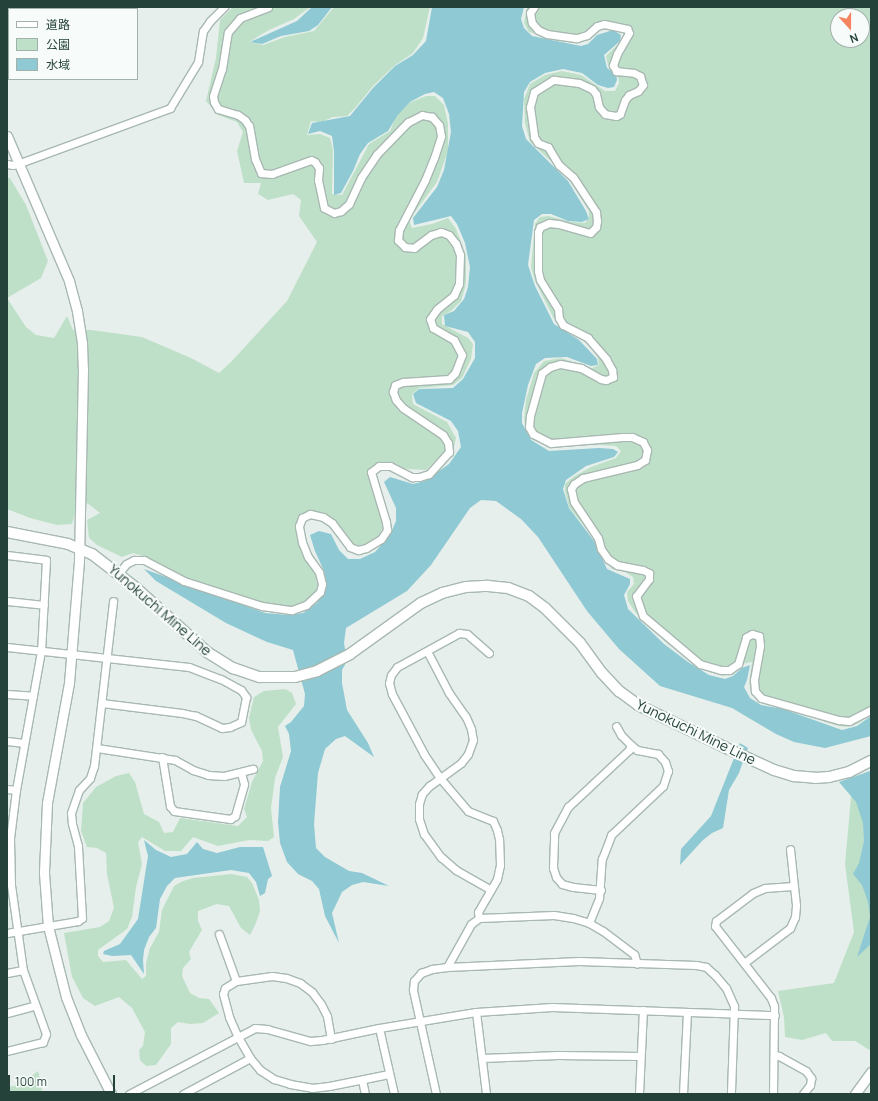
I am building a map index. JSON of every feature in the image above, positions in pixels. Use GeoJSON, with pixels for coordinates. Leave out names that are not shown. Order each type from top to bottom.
{"type":"FeatureCollection","features":[{"type":"Feature","properties":{"kind":"main road","name":"Yunokuchi Mine Line"},"geometry":{"type":"LineString","coordinates":[[7,532],[80,548],[103,561],[207,652],[233,668],[259,678],[275,679],[295,677],[318,671],[350,654],[421,603],[442,593],[466,587],[488,586],[508,588],[528,596],[545,608],[580,643],[602,674],[619,691],[638,705],[724,747],[756,762],[794,776],[815,778],[829,777],[849,772],[871,761]]}},
{"type":"Feature","properties":{"kind":"street"},"geometry":{"type":"LineString","coordinates":[[7,164],[13,165],[20,163],[170,108],[198,62],[204,31],[210,21],[224,7]]}},
{"type":"Feature","properties":{"kind":"street"},"geometry":{"type":"LineString","coordinates":[[118,574],[126,564],[134,560],[144,560],[184,581],[262,606],[292,610],[306,605],[320,592],[322,584],[319,572],[308,557],[302,542],[299,526],[302,518],[310,514],[323,518],[332,523],[350,547],[358,550],[366,548],[381,539],[387,530],[371,472],[379,466],[390,466],[412,476],[419,477],[428,474],[449,452],[448,443],[443,435],[403,408],[396,400],[393,392],[396,385],[403,382],[449,379],[456,373],[462,355],[454,340],[433,328],[430,319],[437,309],[454,295],[459,284],[460,255],[456,244],[449,235],[441,232],[431,235],[414,248],[405,247],[398,240],[398,230],[425,180],[434,158],[441,136],[439,125],[432,117],[422,115],[408,122],[377,154],[361,178],[349,204],[341,211],[334,213],[324,208],[318,180],[319,168],[315,162],[311,160],[272,174],[261,173],[255,159],[250,131],[245,120],[218,109],[214,102],[213,96],[222,68],[228,32],[240,18],[268,7]]}},
{"type":"Feature","properties":{"kind":"street"},"geometry":{"type":"LineString","coordinates":[[534,7],[530,13],[532,23],[538,30],[547,34],[577,38],[586,35],[597,26],[604,24],[627,29],[629,33],[617,54],[613,65],[616,71],[634,73],[640,76],[643,85],[638,91],[629,94],[620,114],[616,116],[605,114],[599,107],[596,94],[592,89],[579,83],[553,80],[534,92],[530,107],[534,137],[538,143],[548,147],[559,165],[573,177],[596,212],[597,221],[596,227],[590,233],[558,224],[549,223],[540,227],[538,232],[538,271],[540,280],[558,309],[559,318],[563,325],[588,338],[606,359],[612,370],[613,377],[606,380],[601,380],[581,368],[560,364],[550,367],[542,373],[530,416],[529,427],[533,434],[551,442],[623,437],[632,438],[643,442],[647,450],[644,460],[637,465],[583,478],[574,484],[571,489],[574,502],[598,538],[600,549],[608,558],[617,565],[644,570],[649,573],[649,580],[636,596],[643,616],[700,664],[721,670],[729,670],[738,664],[746,637],[752,634],[759,636],[760,646],[754,680],[755,691],[761,698],[839,720],[849,721],[871,710]]}},
{"type":"Feature","properties":{"kind":"street"},"geometry":{"type":"LineString","coordinates":[[7,136],[20,163],[69,281],[77,311],[83,369],[80,548],[69,683],[48,803],[44,846],[48,926],[66,997],[81,1035],[111,1094]]}},
{"type":"Feature","properties":{"kind":"street"},"geometry":{"type":"LineString","coordinates":[[7,555],[46,560],[40,651],[8,838],[9,885],[22,970],[34,1006],[46,1034],[43,1042],[7,1051]]}},
{"type":"Feature","properties":{"kind":"street"},"geometry":{"type":"LineString","coordinates":[[7,601],[44,605]]}},
{"type":"Feature","properties":{"kind":"street"},"geometry":{"type":"LineString","coordinates":[[7,933],[78,921],[82,918],[78,846],[71,813],[79,790],[90,778],[97,748],[113,601]]}},
{"type":"Feature","properties":{"kind":"street"},"geometry":{"type":"LineString","coordinates":[[479,918],[478,912],[498,879],[500,865],[500,839],[497,830],[493,822],[468,811],[440,778],[417,741],[392,694],[389,683],[391,675],[397,668],[459,633],[467,634],[489,653]]}},
{"type":"Feature","properties":{"kind":"street"},"geometry":{"type":"LineString","coordinates":[[7,647],[189,667],[221,679],[241,690],[246,697],[241,722],[230,727],[222,728],[196,716],[182,713],[102,703]]}},
{"type":"Feature","properties":{"kind":"street"},"geometry":{"type":"LineString","coordinates":[[427,651],[449,693],[466,717],[471,729],[473,740],[468,754],[461,763],[440,778],[422,794],[419,804],[419,819],[424,834],[441,857],[456,870],[491,890]]}},
{"type":"Feature","properties":{"kind":"street"},"geometry":{"type":"LineString","coordinates":[[7,694],[33,696]]}},
{"type":"Feature","properties":{"kind":"street"},"geometry":{"type":"LineString","coordinates":[[589,923],[595,912],[601,890],[602,859],[611,835],[663,786],[668,771],[665,762],[658,754],[637,750],[631,746],[616,726]]}},
{"type":"Feature","properties":{"kind":"street"},"geometry":{"type":"LineString","coordinates":[[7,741],[24,743]]}},
{"type":"Feature","properties":{"kind":"street"},"geometry":{"type":"LineString","coordinates":[[601,890],[573,887],[562,884],[556,877],[553,868],[554,833],[568,807],[629,750],[631,746]]}},
{"type":"Feature","properties":{"kind":"street"},"geometry":{"type":"LineString","coordinates":[[97,748],[175,760],[193,770],[208,775],[224,776],[253,769]]}},
{"type":"Feature","properties":{"kind":"street"},"geometry":{"type":"LineString","coordinates":[[162,757],[170,806],[174,811],[230,820],[235,816],[244,784],[241,773]]}},
{"type":"Feature","properties":{"kind":"street"},"geometry":{"type":"LineString","coordinates":[[7,789],[16,790]]}},
{"type":"Feature","properties":{"kind":"street"},"geometry":{"type":"LineString","coordinates":[[744,963],[790,928],[795,917],[796,911],[790,849]]}},
{"type":"Feature","properties":{"kind":"street"},"geometry":{"type":"LineString","coordinates":[[773,1094],[775,1015],[771,998],[715,926],[716,921],[753,893],[766,888],[793,886]]}},
{"type":"Feature","properties":{"kind":"street"},"geometry":{"type":"LineString","coordinates":[[447,967],[471,924],[479,918],[554,915],[573,918],[589,923],[603,931],[634,954],[637,964]]}},
{"type":"Feature","properties":{"kind":"street"},"geometry":{"type":"LineString","coordinates":[[219,934],[236,981]]}},
{"type":"Feature","properties":{"kind":"street"},"geometry":{"type":"LineString","coordinates":[[436,1094],[412,990],[414,981],[421,973],[432,969],[447,967],[572,961],[696,965],[706,968],[715,975],[731,996],[734,1006],[731,1094]]}},
{"type":"Feature","properties":{"kind":"street"},"geometry":{"type":"LineString","coordinates":[[7,973],[22,970]]}},
{"type":"Feature","properties":{"kind":"street"},"geometry":{"type":"LineString","coordinates":[[331,1039],[327,1016],[321,1004],[312,992],[300,983],[286,978],[272,976],[236,981],[225,988],[223,994],[229,1017],[238,1036],[250,1058],[260,1070],[274,1079],[312,1088],[389,1074]]}},
{"type":"Feature","properties":{"kind":"street"},"geometry":{"type":"LineString","coordinates":[[7,1014],[34,1006]]}},
{"type":"Feature","properties":{"kind":"street"},"geometry":{"type":"LineString","coordinates":[[129,1094],[255,1028],[267,1029],[310,1041],[331,1039],[419,1020],[476,1012],[552,1007],[775,1015]]}},
{"type":"Feature","properties":{"kind":"street"},"geometry":{"type":"LineString","coordinates":[[639,1094],[642,1010]]}},
{"type":"Feature","properties":{"kind":"street"},"geometry":{"type":"LineString","coordinates":[[476,1012],[486,1094]]}},
{"type":"Feature","properties":{"kind":"street"},"geometry":{"type":"LineString","coordinates":[[683,1094],[687,1012]]}},
{"type":"Feature","properties":{"kind":"street"},"geometry":{"type":"LineString","coordinates":[[379,1028],[394,1094]]}},
{"type":"Feature","properties":{"kind":"street"},"geometry":{"type":"LineString","coordinates":[[482,1058],[558,1054],[640,1056]]}},
{"type":"Feature","properties":{"kind":"street"},"geometry":{"type":"LineString","coordinates":[[774,1055],[779,1056],[806,1071],[811,1078],[810,1085],[803,1094]]}},
{"type":"Feature","properties":{"kind":"street"},"geometry":{"type":"LineString","coordinates":[[183,1094],[196,1091],[250,1058]]}},
{"type":"Feature","properties":{"kind":"street"},"geometry":{"type":"LineString","coordinates":[[855,1094],[871,1072]]}},
{"type":"Feature","properties":{"kind":"street"},"geometry":{"type":"LineString","coordinates":[[362,1080],[365,1094]]}},
{"type":"Feature","properties":{"kind":"street"},"geometry":{"type":"LineString","coordinates":[[144,1086],[148,1094]]}},
{"type":"Feature","properties":{"kind":"green space"},"geometry":{"type":"Polygon","coordinates":[[[233,7],[310,7],[294,19],[269,30],[249,42],[263,45],[285,37],[314,31],[334,7],[430,7],[423,38],[413,53],[395,65],[374,85],[347,116],[333,117],[321,122],[311,121],[307,135],[320,134],[330,138],[333,150],[332,194],[342,195],[369,144],[390,131],[396,116],[409,103],[426,96],[435,96],[444,105],[448,124],[448,151],[437,182],[409,220],[412,228],[432,224],[448,218],[456,229],[466,255],[466,284],[461,301],[451,311],[442,316],[442,324],[468,338],[473,344],[471,359],[462,378],[453,385],[419,388],[412,394],[413,404],[447,422],[456,438],[452,455],[437,459],[426,470],[407,469],[389,464],[373,469],[383,525],[380,534],[368,544],[353,546],[331,519],[309,512],[297,519],[296,532],[301,552],[316,576],[318,592],[305,602],[293,607],[260,603],[183,579],[148,558],[133,553],[122,557],[97,545],[89,538],[87,520],[100,513],[87,503],[75,513],[72,524],[57,525],[30,518],[7,509],[7,298],[26,327],[36,335],[54,338],[67,316],[73,330],[91,330],[142,337],[191,358],[219,373],[232,361],[287,301],[317,242],[299,216],[301,200],[293,194],[268,200],[258,194],[261,183],[244,183],[237,151],[243,132],[237,122],[218,115],[206,101],[216,58],[220,20],[233,7]]]}},
{"type":"Feature","properties":{"kind":"green space"},"geometry":{"type":"Polygon","coordinates":[[[527,7],[871,7],[871,715],[857,724],[848,727],[839,726],[825,722],[810,715],[761,701],[751,690],[749,683],[752,662],[741,664],[734,674],[724,676],[710,672],[668,644],[635,612],[628,601],[627,592],[634,584],[633,577],[625,572],[612,569],[607,563],[596,541],[569,507],[565,491],[565,484],[573,477],[591,467],[616,458],[621,451],[616,446],[553,446],[532,440],[526,432],[524,418],[526,400],[534,373],[544,361],[561,358],[592,368],[599,365],[598,358],[591,348],[581,338],[561,327],[554,319],[535,281],[531,267],[535,224],[540,217],[548,216],[572,222],[585,223],[589,218],[589,211],[566,175],[530,142],[525,123],[524,99],[530,84],[545,75],[562,71],[581,75],[605,91],[615,91],[619,83],[618,75],[608,65],[606,56],[620,42],[624,34],[617,29],[602,28],[584,39],[573,41],[529,32],[524,23],[527,7]]]}},
{"type":"Feature","properties":{"kind":"green space"},"geometry":{"type":"Polygon","coordinates":[[[7,178],[10,178],[26,205],[48,261],[41,278],[7,298],[7,178]]]}},
{"type":"Feature","properties":{"kind":"green space"},"geometry":{"type":"Polygon","coordinates":[[[285,689],[292,693],[296,704],[278,727],[283,757],[275,778],[271,808],[274,837],[268,841],[249,840],[218,846],[193,837],[181,851],[165,851],[142,837],[138,842],[142,864],[136,887],[132,917],[127,929],[98,950],[98,956],[103,962],[126,960],[142,979],[146,976],[146,963],[150,948],[159,932],[162,910],[174,886],[193,878],[231,874],[247,877],[252,883],[259,900],[260,911],[250,935],[241,928],[229,906],[217,904],[198,911],[198,921],[202,930],[189,952],[191,959],[183,968],[182,976],[190,993],[199,998],[209,999],[219,1013],[203,1023],[190,1024],[178,1022],[171,1028],[171,1044],[156,1065],[146,1066],[140,1060],[139,1050],[143,1046],[145,1032],[132,1008],[119,997],[95,1006],[83,998],[72,977],[64,933],[100,927],[109,921],[114,908],[107,874],[106,853],[97,848],[87,847],[81,831],[83,803],[96,787],[116,776],[129,773],[135,782],[144,814],[159,822],[164,833],[173,832],[180,818],[238,826],[247,817],[244,809],[252,782],[263,761],[262,751],[251,730],[249,718],[254,697],[264,691],[285,689]]]}},
{"type":"Feature","properties":{"kind":"green space"},"geometry":{"type":"Polygon","coordinates":[[[871,784],[871,1051],[855,1041],[832,1041],[826,1033],[802,1040],[785,1037],[784,1017],[778,991],[834,983],[854,932],[845,864],[851,797],[871,784]]]}},
{"type":"Feature","properties":{"kind":"green space"},"geometry":{"type":"Polygon","coordinates":[[[38,1071],[42,1087],[41,1094],[7,1094],[7,1087],[20,1085],[38,1071]]]}},
{"type":"Feature","properties":{"kind":"water"},"geometry":{"type":"Polygon","coordinates":[[[312,7],[332,7],[318,25],[309,31],[281,36],[262,44],[250,42],[297,21],[312,7]]]}},
{"type":"Feature","properties":{"kind":"water"},"geometry":{"type":"Polygon","coordinates":[[[432,7],[524,7],[521,19],[524,28],[532,36],[581,46],[588,44],[597,35],[613,30],[621,35],[620,41],[604,55],[607,68],[616,74],[617,80],[614,87],[608,88],[598,85],[582,73],[563,69],[545,73],[530,82],[524,92],[522,126],[526,139],[568,181],[586,211],[589,219],[582,222],[568,221],[551,214],[542,214],[534,220],[528,265],[535,286],[554,324],[579,340],[597,359],[598,365],[591,366],[567,357],[545,358],[536,364],[528,385],[522,413],[522,423],[531,440],[549,451],[599,448],[613,449],[618,452],[614,457],[586,466],[566,480],[563,489],[569,508],[594,541],[607,569],[630,579],[630,584],[624,595],[628,609],[664,644],[688,662],[709,675],[725,679],[733,676],[742,668],[750,665],[744,687],[750,698],[761,705],[783,709],[842,730],[857,726],[871,716],[871,736],[825,748],[794,742],[776,734],[732,708],[660,686],[619,649],[587,611],[538,537],[521,519],[496,501],[481,500],[470,508],[431,565],[407,591],[346,628],[344,643],[347,661],[342,670],[342,683],[347,710],[368,743],[374,757],[345,736],[336,739],[325,749],[318,773],[314,824],[316,848],[325,857],[349,871],[362,873],[389,886],[363,882],[352,885],[342,892],[332,913],[339,943],[325,916],[319,889],[312,881],[298,874],[287,862],[280,843],[278,822],[280,787],[291,751],[289,734],[285,726],[291,722],[304,706],[305,694],[293,650],[267,642],[226,623],[156,581],[144,569],[265,613],[288,615],[303,613],[317,603],[327,587],[324,571],[310,535],[319,531],[331,534],[339,550],[348,559],[360,559],[375,552],[390,535],[396,521],[396,508],[384,482],[390,477],[413,484],[425,481],[449,464],[461,447],[458,431],[451,421],[416,403],[413,394],[419,389],[453,388],[463,379],[475,358],[475,342],[468,332],[445,326],[444,315],[454,311],[464,299],[468,287],[470,267],[465,243],[457,224],[451,216],[414,225],[413,218],[437,187],[444,170],[451,132],[449,114],[443,98],[434,92],[425,94],[410,102],[397,116],[388,131],[368,143],[360,154],[341,193],[334,195],[334,151],[332,136],[320,131],[308,134],[312,123],[350,116],[373,88],[395,66],[413,55],[426,41],[432,7]]]}},
{"type":"Feature","properties":{"kind":"water"},"geometry":{"type":"Polygon","coordinates":[[[740,743],[748,748],[739,773],[729,790],[723,828],[712,833],[703,840],[680,865],[681,849],[711,816],[740,743]]]}},
{"type":"Feature","properties":{"kind":"water"},"geometry":{"type":"Polygon","coordinates":[[[870,771],[871,944],[857,957],[870,917],[868,902],[862,885],[853,874],[859,863],[864,841],[863,823],[856,802],[839,782],[870,771]]]}},
{"type":"Feature","properties":{"kind":"water"},"geometry":{"type":"Polygon","coordinates":[[[144,840],[156,850],[171,857],[187,854],[197,842],[203,849],[217,853],[240,847],[263,847],[272,876],[268,879],[265,893],[260,896],[256,882],[249,873],[231,870],[175,878],[167,886],[160,899],[156,928],[149,937],[144,950],[144,974],[131,955],[112,956],[103,954],[104,951],[120,944],[138,919],[148,856],[144,840]]]}}]}
